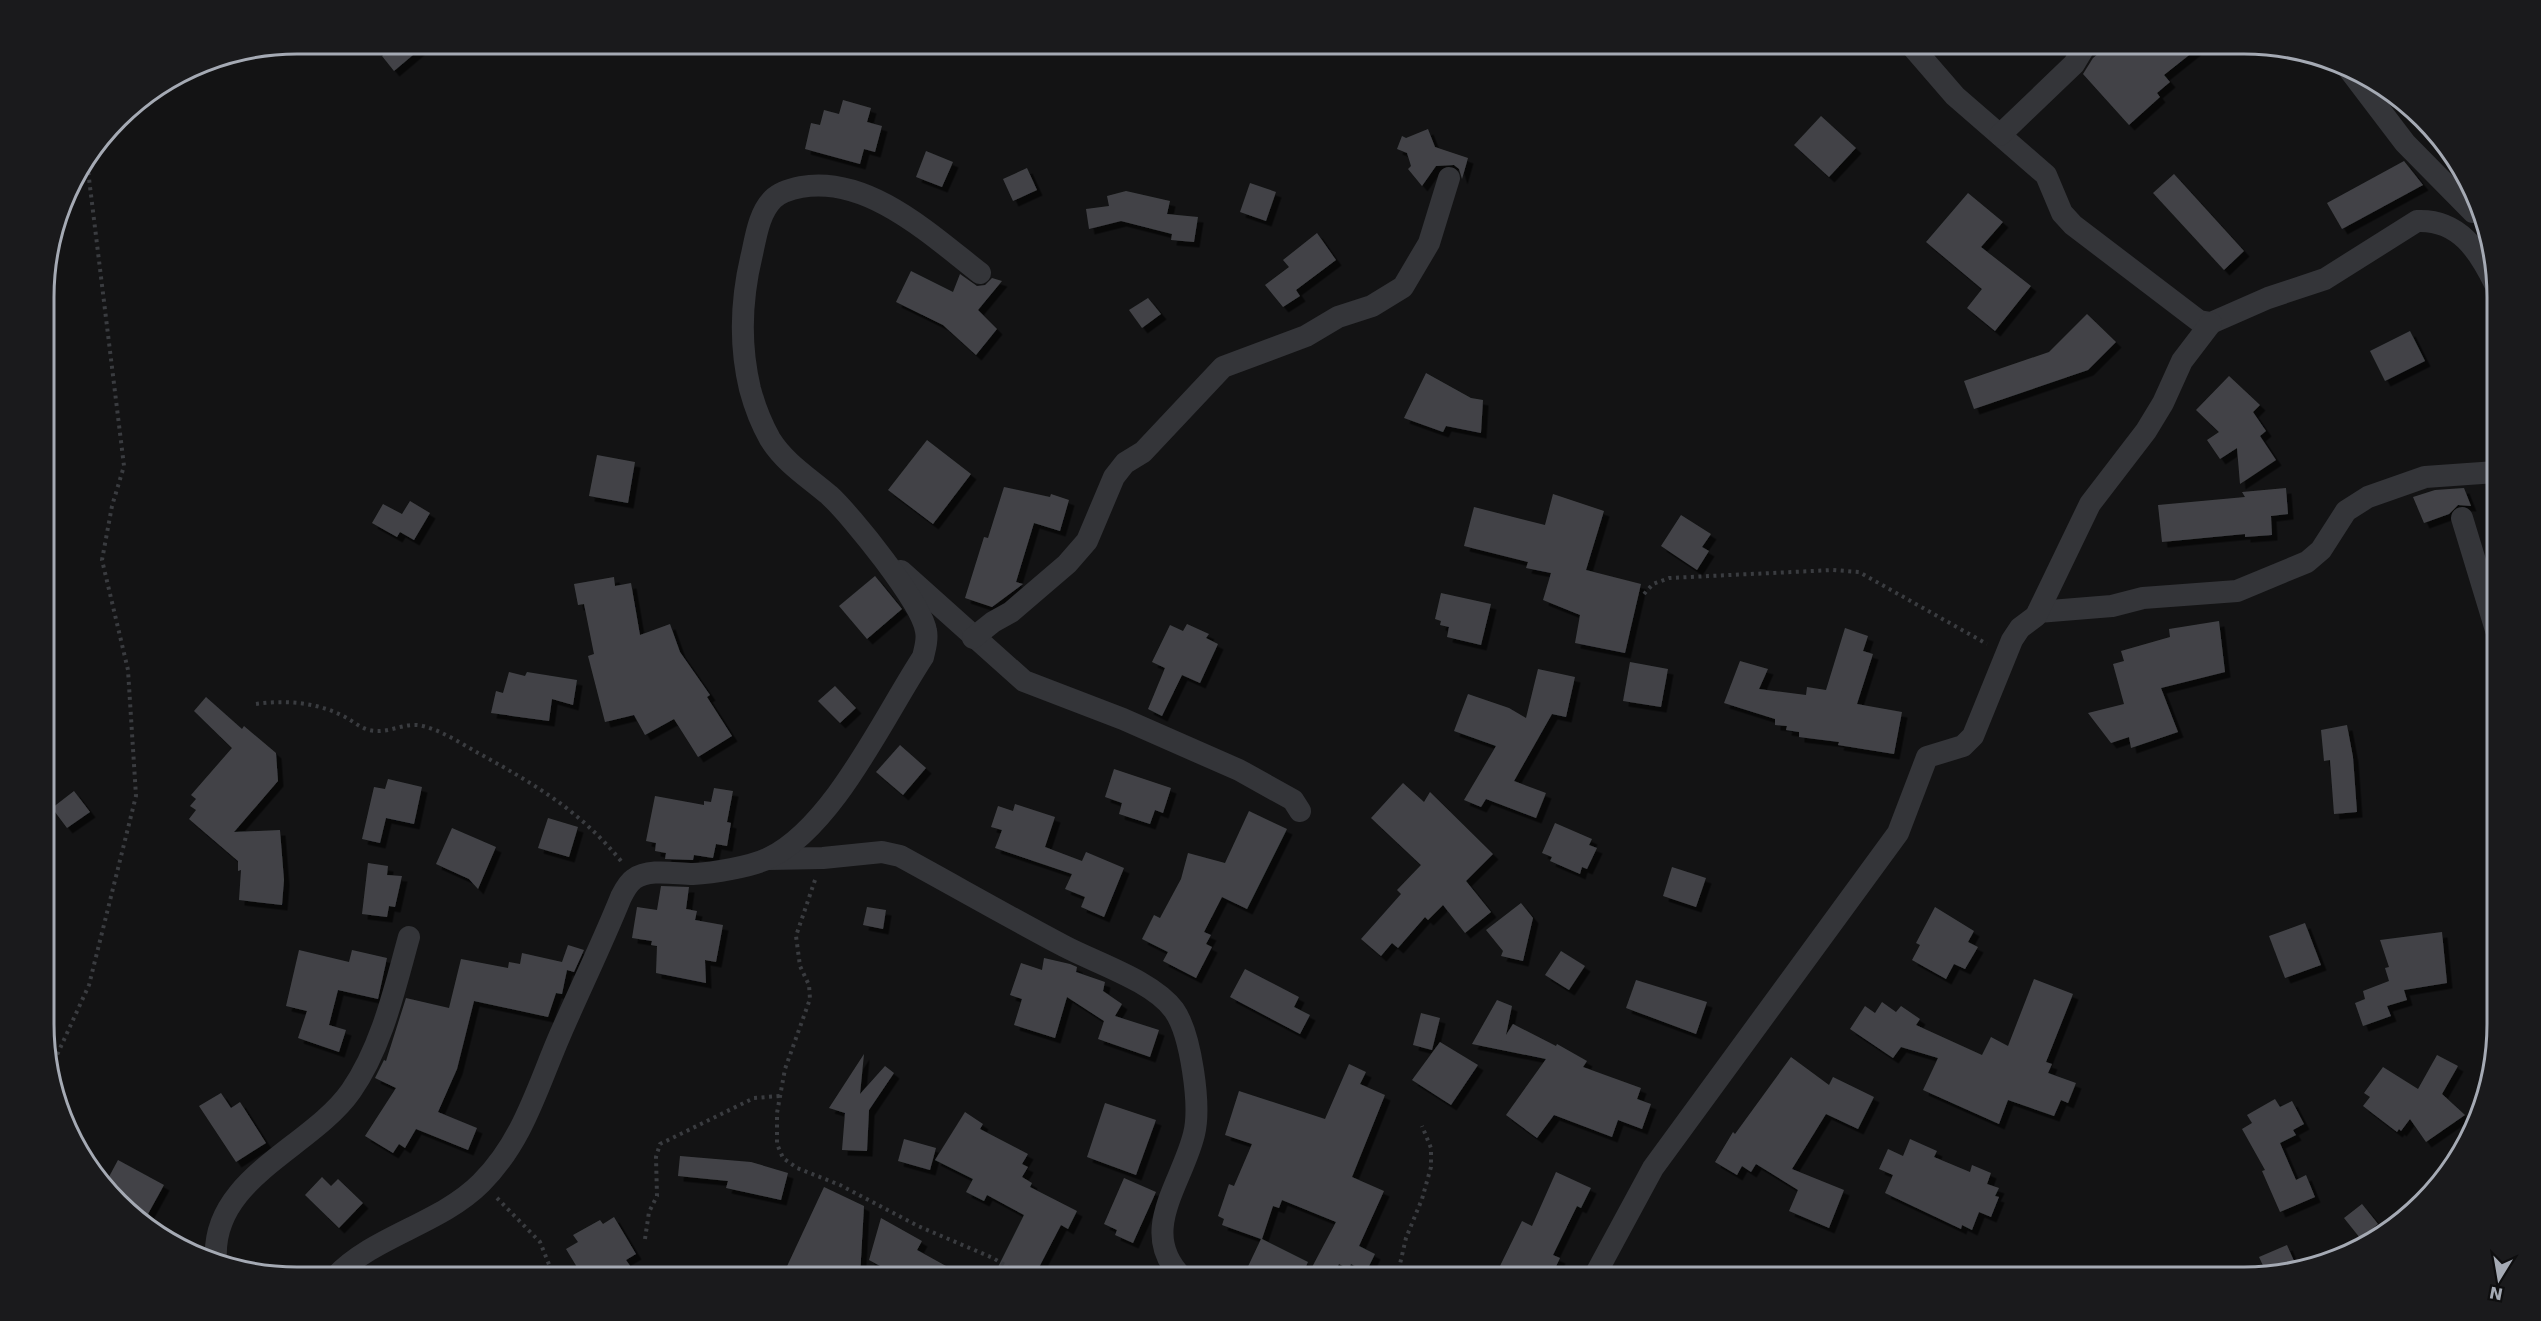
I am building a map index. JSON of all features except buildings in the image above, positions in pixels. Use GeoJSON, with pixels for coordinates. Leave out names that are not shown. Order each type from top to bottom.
{"type":"FeatureCollection","features":[{"type":"Feature","properties":{"kind":"street"},"geometry":{"type":"LineString","coordinates":[[1918,54],[1954,96],[2046,175],[2062,213],[2073,225],[2191,316],[2202,322],[2211,323]]}},
{"type":"Feature","properties":{"kind":"street"},"geometry":{"type":"LineString","coordinates":[[2000,135],[2073,64],[2080,54]]}},
{"type":"Feature","properties":{"kind":"street"},"geometry":{"type":"LineString","coordinates":[[2360,83],[2405,143],[2470,208]]}},
{"type":"Feature","properties":{"kind":"street"},"geometry":{"type":"LineString","coordinates":[[973,638],[993,622],[1011,612],[1067,564],[1087,541],[1114,477],[1125,464],[1143,452],[1223,367],[1306,336],[1338,316],[1372,306],[1392,296],[1403,287],[1429,243],[1449,178]]}},
{"type":"Feature","properties":{"kind":"street"},"geometry":{"type":"LineString","coordinates":[[767,859],[802,837],[815,824],[846,780],[923,657],[927,644],[922,618],[873,546],[830,496],[795,470],[770,439],[750,391],[742,350],[742,308],[747,271],[761,218],[773,199],[789,189],[816,184],[850,191],[882,204],[909,220],[980,273]]}},
{"type":"Feature","properties":{"kind":"street"},"geometry":{"type":"LineString","coordinates":[[2449,226],[2472,213]]}},
{"type":"Feature","properties":{"kind":"street"},"geometry":{"type":"LineString","coordinates":[[1599,1267],[1653,1168],[1898,833],[1927,758],[1963,746],[1973,736],[2005,656],[2020,628],[2038,612],[2094,497],[2146,431],[2163,403],[2182,361],[2211,323],[2268,298],[2325,279],[2409,224],[2426,221],[2449,226],[2475,246],[2485,265]]}},
{"type":"Feature","properties":{"kind":"street"},"geometry":{"type":"LineString","coordinates":[[2038,612],[2112,606],[2143,598],[2236,591],[2315,557],[2346,511],[2368,497],[2425,477],[2487,473]]}},
{"type":"Feature","properties":{"kind":"street"},"geometry":{"type":"LineString","coordinates":[[2462,518],[2487,604]]}},
{"type":"Feature","properties":{"kind":"street"},"geometry":{"type":"LineString","coordinates":[[873,546],[973,638],[1024,681],[1124,719],[1239,770],[1293,801],[1300,811]]}},
{"type":"Feature","properties":{"kind":"street"},"geometry":{"type":"LineString","coordinates":[[348,1267],[365,1253],[464,1198],[482,1182],[528,1118],[560,1035],[621,897],[635,878],[649,874],[714,872],[767,859],[823,858],[882,852],[900,856],[1064,946],[1137,982],[1158,995],[1174,1011],[1187,1043],[1197,1102],[1194,1134],[1164,1217],[1164,1252],[1172,1267]]}},
{"type":"Feature","properties":{"kind":"street"},"geometry":{"type":"LineString","coordinates":[[216,1253],[215,1238],[227,1209],[256,1174],[335,1112],[353,1089],[374,1046],[409,937]]}},
{"type":"Feature","properties":{"kind":"path"},"geometry":{"type":"LineString","coordinates":[[56,1056],[89,985],[136,796],[128,670],[102,560],[112,506],[124,466],[88,173]]}},
{"type":"Feature","properties":{"kind":"path"},"geometry":{"type":"LineString","coordinates":[[1644,594],[1653,584],[1670,578],[1833,570],[1859,572],[2005,656]]}},
{"type":"Feature","properties":{"kind":"path"},"geometry":{"type":"LineString","coordinates":[[256,704],[298,703],[318,706],[340,714],[361,728],[372,731],[385,732],[420,725],[442,733],[546,792],[573,811],[635,878]]}},
{"type":"Feature","properties":{"kind":"path"},"geometry":{"type":"LineString","coordinates":[[823,858],[796,936],[800,966],[809,985],[810,999],[785,1069],[777,1113],[777,1144],[783,1158],[797,1168],[840,1185],[918,1226],[993,1258],[1008,1267]]}},
{"type":"Feature","properties":{"kind":"path"},"geometry":{"type":"LineString","coordinates":[[645,1239],[649,1212],[657,1196],[656,1157],[660,1144],[753,1098],[780,1096]]}},
{"type":"Feature","properties":{"kind":"path"},"geometry":{"type":"LineString","coordinates":[[1399,1267],[1406,1238],[1422,1199],[1431,1167],[1431,1148],[1422,1126]]}},
{"type":"Feature","properties":{"kind":"path"},"geometry":{"type":"LineString","coordinates":[[482,1182],[540,1242],[550,1267]]}}]}
